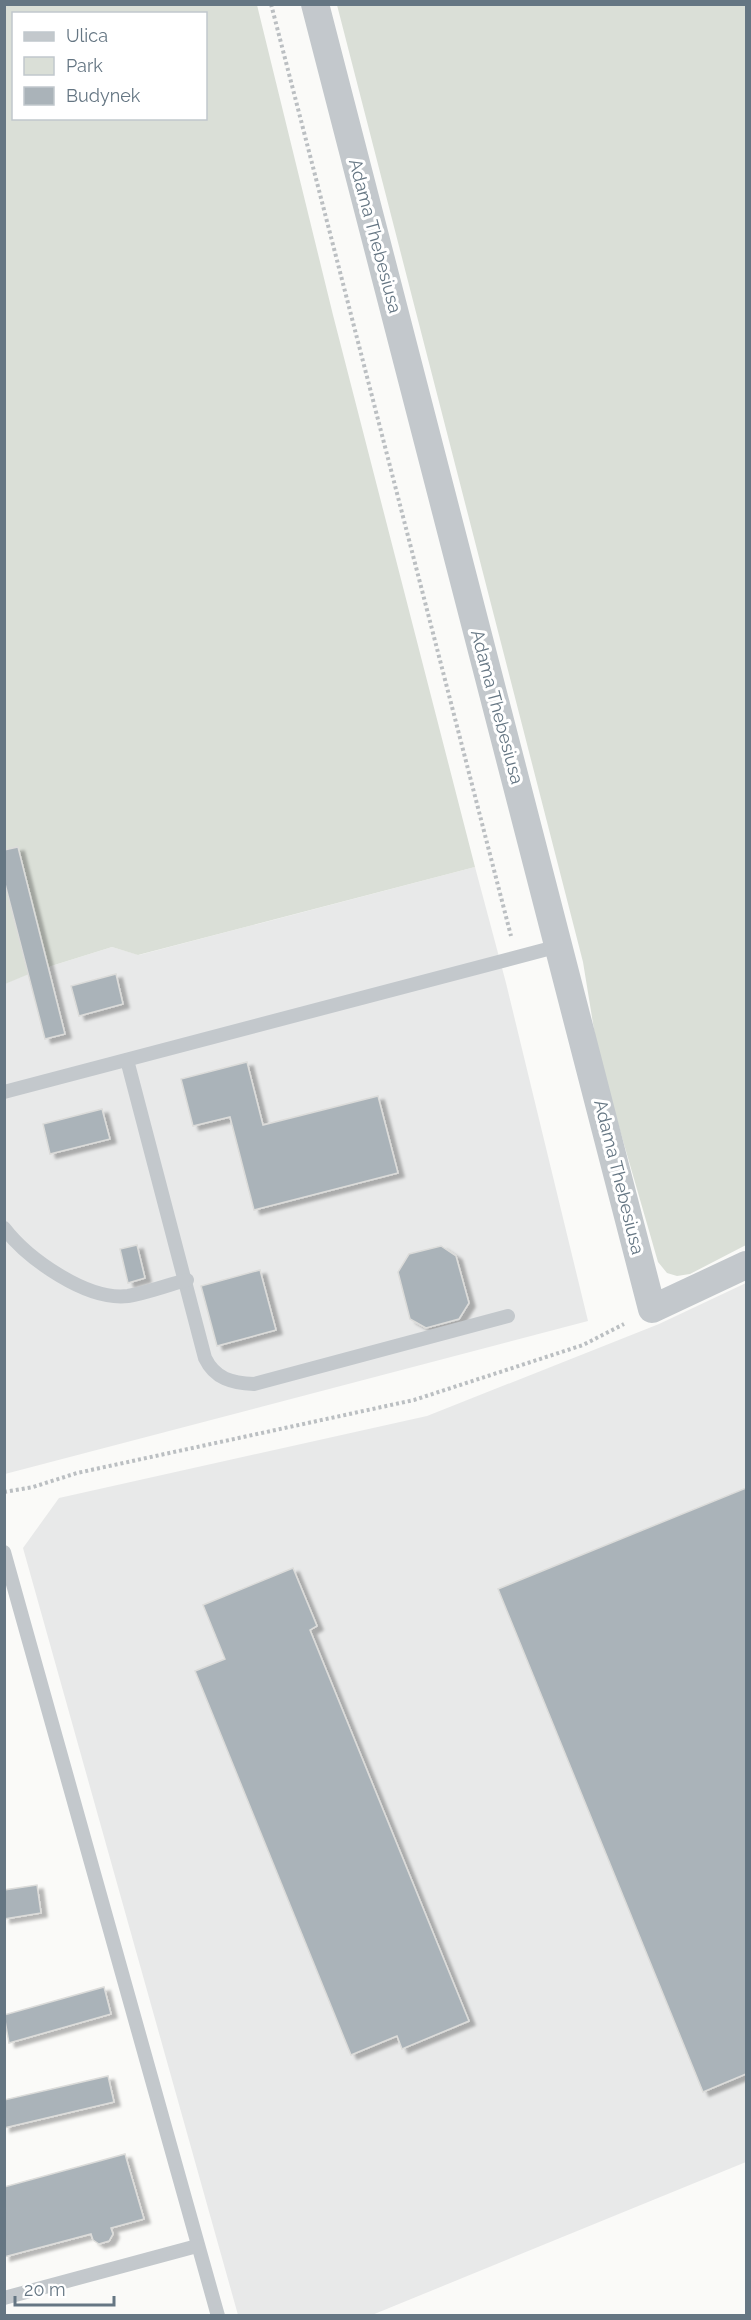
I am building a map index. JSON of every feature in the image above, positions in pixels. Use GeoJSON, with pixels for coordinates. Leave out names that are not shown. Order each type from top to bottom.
{"type":"FeatureCollection","features":[{"type":"Feature","properties":{"kind":"street","name":"Adama Thebesiusa"},"geometry":{"type":"LineString","coordinates":[[315,4],[652,1309]]}},
{"type":"Feature","properties":{"kind":"street"},"geometry":{"type":"LineString","coordinates":[[652,1309],[747,1265]]}},
{"type":"Feature","properties":{"kind":"lane"},"geometry":{"type":"LineString","coordinates":[[4,1092],[559,946]]}},
{"type":"Feature","properties":{"kind":"lane"},"geometry":{"type":"LineString","coordinates":[[127,1060],[187,1281],[205,1358],[211,1371],[222,1379],[254,1384],[507,1316]]}},
{"type":"Feature","properties":{"kind":"lane"},"geometry":{"type":"LineString","coordinates":[[4,1228],[14,1240],[62,1277],[98,1294],[127,1296],[187,1281]]}},
{"type":"Feature","properties":{"kind":"lane"},"geometry":{"type":"LineString","coordinates":[[4,1552],[218,2316]]}},
{"type":"Feature","properties":{"kind":"lane"},"geometry":{"type":"LineString","coordinates":[[4,2298],[197,2246]]}},
{"type":"Feature","properties":{"kind":"path"},"geometry":{"type":"LineString","coordinates":[[271,4],[516,957]]}},
{"type":"Feature","properties":{"kind":"path"},"geometry":{"type":"LineString","coordinates":[[4,1492],[33,1487],[77,1473],[414,1400],[583,1345],[652,1309]]}},
{"type":"Feature","properties":{"kind":"shaded area"},"geometry":{"type":"Polygon","coordinates":[[[18,847],[48,967],[112,947],[139,955],[475,867],[506,983],[588,1321],[5,1474],[4,984],[28,974],[5,850],[18,847]]]}},
{"type":"Feature","properties":{"kind":"shaded area"},"geometry":{"type":"Polygon","coordinates":[[[746,1283],[746,2162],[372,2315],[238,2315],[23,1548],[59,1498],[427,1416],[659,1324],[746,1283]]]}},
{"type":"Feature","properties":{"kind":"green space"},"geometry":{"type":"Polygon","coordinates":[[[5,5],[257,5],[333,315],[475,867],[138,955],[112,947],[48,967],[18,847],[5,850],[5,5]]]}},
{"type":"Feature","properties":{"kind":"green space"},"geometry":{"type":"Polygon","coordinates":[[[337,5],[746,5],[746,1245],[690,1274],[677,1276],[667,1273],[658,1262],[598,1054],[583,962],[337,5]]]}},
{"type":"Feature","properties":{"kind":"green space"},"geometry":{"type":"Polygon","coordinates":[[[4,880],[29,974],[5,984],[4,983],[4,880]]]}},
{"type":"Feature","properties":{"kind":"building"},"geometry":{"type":"Polygon","coordinates":[[[18,847],[65,1034],[45,1039],[4,880],[4,850],[18,847]]]}},
{"type":"Feature","properties":{"kind":"building"},"geometry":{"type":"Polygon","coordinates":[[[116,974],[123,1004],[79,1016],[71,986],[116,974]]]}},
{"type":"Feature","properties":{"kind":"building"},"geometry":{"type":"Polygon","coordinates":[[[247,1062],[263,1125],[378,1096],[398,1173],[254,1210],[230,1117],[193,1126],[181,1079],[247,1062]]]}},
{"type":"Feature","properties":{"kind":"building"},"geometry":{"type":"Polygon","coordinates":[[[102,1109],[110,1139],[50,1154],[43,1124],[102,1109]]]}},
{"type":"Feature","properties":{"kind":"building"},"geometry":{"type":"Polygon","coordinates":[[[137,1245],[145,1278],[128,1283],[120,1249],[137,1245]]]}},
{"type":"Feature","properties":{"kind":"building"},"geometry":{"type":"Polygon","coordinates":[[[441,1246],[456,1256],[469,1303],[459,1319],[426,1328],[410,1319],[398,1272],[409,1254],[441,1246]]]}},
{"type":"Feature","properties":{"kind":"building"},"geometry":{"type":"Polygon","coordinates":[[[260,1270],[276,1330],[217,1346],[201,1286],[260,1270]]]}},
{"type":"Feature","properties":{"kind":"building"},"geometry":{"type":"Polygon","coordinates":[[[746,1488],[746,2074],[703,2092],[498,1589],[746,1488]]]}},
{"type":"Feature","properties":{"kind":"building"},"geometry":{"type":"Polygon","coordinates":[[[293,1568],[317,1626],[310,1630],[469,2021],[402,2049],[397,2036],[351,2055],[195,1671],[225,1659],[203,1605],[293,1568]]]}},
{"type":"Feature","properties":{"kind":"building"},"geometry":{"type":"Polygon","coordinates":[[[37,1885],[41,1913],[4,1919],[4,1890],[37,1885]]]}},
{"type":"Feature","properties":{"kind":"building"},"geometry":{"type":"Polygon","coordinates":[[[104,1987],[111,2014],[9,2043],[4,2015],[104,1987]]]}},
{"type":"Feature","properties":{"kind":"building"},"geometry":{"type":"Polygon","coordinates":[[[108,2076],[114,2102],[4,2128],[4,2100],[108,2076]]]}},
{"type":"Feature","properties":{"kind":"building"},"geometry":{"type":"Polygon","coordinates":[[[125,2154],[144,2219],[111,2228],[113,2234],[109,2241],[99,2244],[93,2240],[91,2234],[4,2257],[4,2187],[125,2154]]]}}]}
